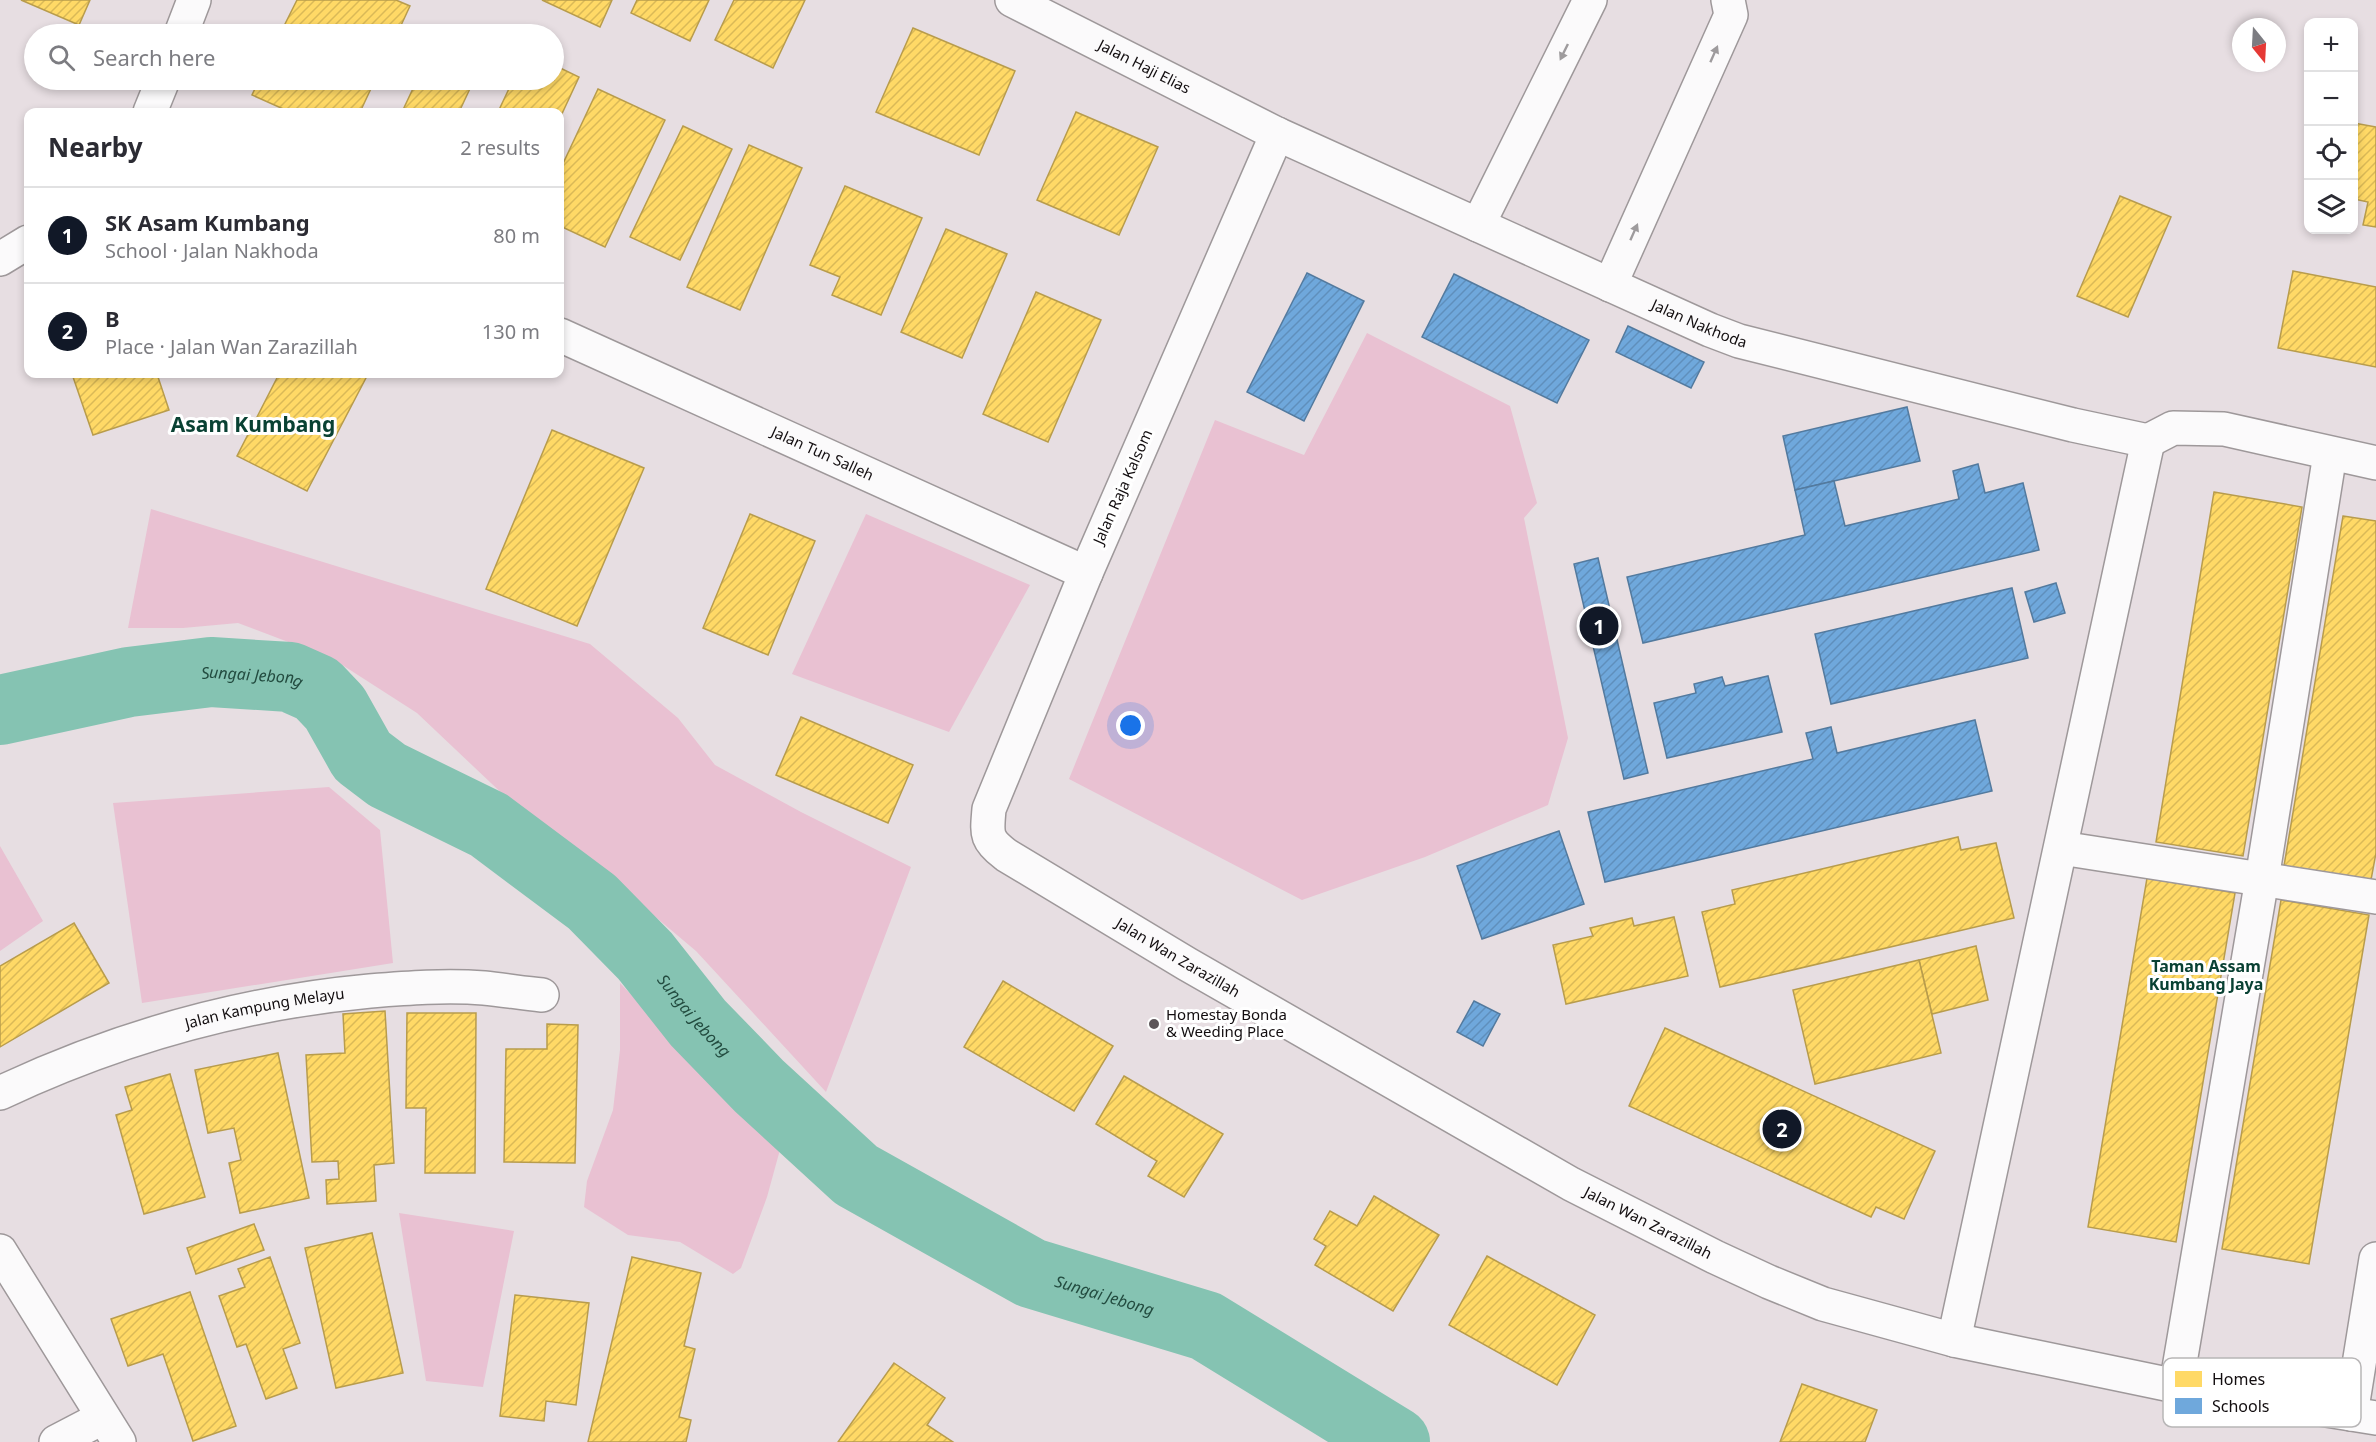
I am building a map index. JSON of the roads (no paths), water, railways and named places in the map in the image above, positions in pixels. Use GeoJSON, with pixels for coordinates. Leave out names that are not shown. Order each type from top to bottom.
{"type":"FeatureCollection","features":[{"type":"Feature","properties":{"kind":"street"},"geometry":{"type":"LineString","coordinates":[[185,24],[194,0]]}},
{"type":"Feature","properties":{"kind":"street","name":"Jalan Haji Elias"},"geometry":{"type":"LineString","coordinates":[[1012,0],[1277,134]]}},
{"type":"Feature","properties":{"kind":"street"},"geometry":{"type":"LineString","coordinates":[[1478,225],[1590,0]]}},
{"type":"Feature","properties":{"kind":"street"},"geometry":{"type":"LineString","coordinates":[[1610,285],[1731,15],[1728,0]]}},
{"type":"Feature","properties":{"kind":"street"},"geometry":{"type":"LineString","coordinates":[[152,108],[159,90]]}},
{"type":"Feature","properties":{"kind":"street","name":"Jalan Nakhoda"},"geometry":{"type":"LineString","coordinates":[[1277,134],[1658,308],[1739,341],[2073,425],[2148,441]]}},
{"type":"Feature","properties":{"kind":"street","name":"Jalan Raja Kalsom"},"geometry":{"type":"LineString","coordinates":[[991,844],[988,828],[989,808],[1086,573],[1277,134]]}},
{"type":"Feature","properties":{"kind":"street"},"geometry":{"type":"LineString","coordinates":[[0,259],[24,244]]}},
{"type":"Feature","properties":{"kind":"street","name":"Jalan Tun Salleh"},"geometry":{"type":"LineString","coordinates":[[564,337],[1086,573]]}},
{"type":"Feature","properties":{"kind":"street"},"geometry":{"type":"LineString","coordinates":[[1954,1340],[2148,441],[2173,428],[2224,429],[2376,463]]}},
{"type":"Feature","properties":{"kind":"street"},"geometry":{"type":"LineString","coordinates":[[2181,1358],[2262,879],[2330,454]]}},
{"type":"Feature","properties":{"kind":"street","name":"Jalan Wan Zarazillah"},"geometry":{"type":"LineString","coordinates":[[991,844],[1187,964],[1571,1184],[1769,1282],[1823,1304],[1954,1340],[2163,1383]]}},
{"type":"Feature","properties":{"kind":"street"},"geometry":{"type":"LineString","coordinates":[[2061,848],[2376,897]]}},
{"type":"Feature","properties":{"kind":"street","name":"Jalan Kampung Melayu"},"geometry":{"type":"LineString","coordinates":[[0,1093],[78,1058],[148,1034],[240,1009],[322,995],[406,988],[482,988],[542,995]]}},
{"type":"Feature","properties":{"kind":"street"},"geometry":{"type":"LineString","coordinates":[[0,1251],[111,1430],[56,1442]]}},
{"type":"Feature","properties":{"kind":"street"},"geometry":{"type":"LineString","coordinates":[[2364,1416],[2376,1259]]}},
{"type":"Feature","properties":{"kind":"waterway","name":"Sungai Jebong"},"geometry":{"type":"LineString","coordinates":[[0,710],[129,682],[211,672],[290,677],[317,689],[335,708],[362,756],[387,775],[489,825],[592,902],[645,956],[698,1023],[759,1086],[856,1175],[1031,1273],[1206,1326],[1395,1442]]}},
{"type":"Feature","properties":{"kind":"place","name":"SK Asam Kumbang"},"geometry":{"type":"Point","coordinates":[1599,626]}},
{"type":"Feature","properties":{"kind":"place","name":"Homestay Bonda & Weeding Place"},"geometry":{"type":"Point","coordinates":[1154,1024]}},
{"type":"Feature","properties":{"kind":"place","name":"B"},"geometry":{"type":"Point","coordinates":[1782,1129]}},
{"type":"Feature","properties":{"kind":"district","name":"Asam Kumbang"},"geometry":{"type":"Point","coordinates":[253,425]}},
{"type":"Feature","properties":{"kind":"district","name":"Taman Assam Kumbang Jaya"},"geometry":{"type":"Point","coordinates":[2206,975]}}]}
